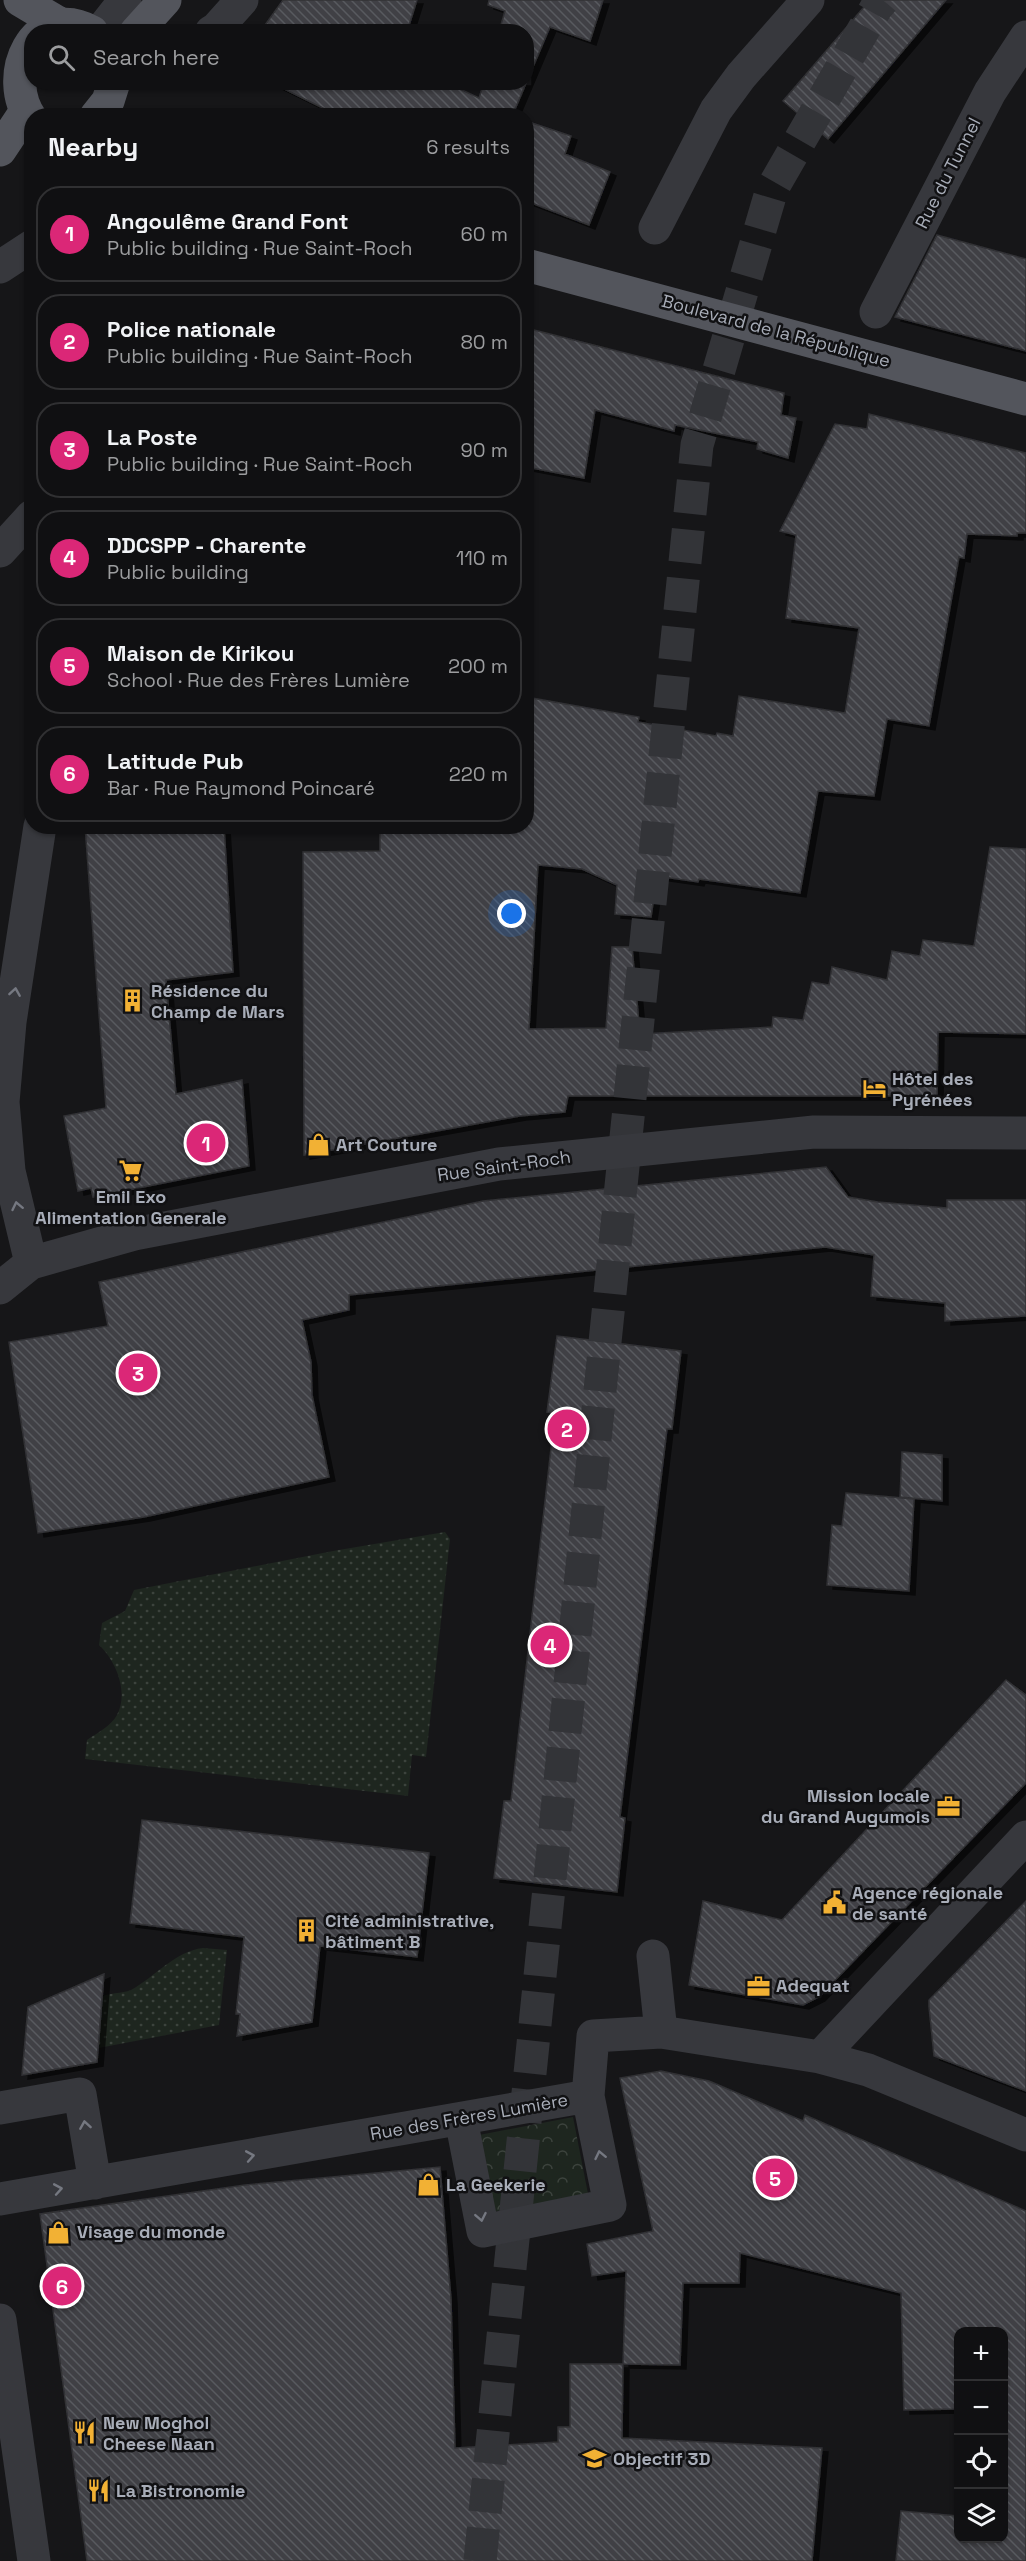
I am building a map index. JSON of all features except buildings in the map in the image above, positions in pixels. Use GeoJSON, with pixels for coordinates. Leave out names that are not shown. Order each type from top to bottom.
{"type":"FeatureCollection","features":[{"type":"Feature","properties":{"kind":"main road"},"geometry":{"type":"LineString","coordinates":[[20,0],[81,22]]}},
{"type":"Feature","properties":{"kind":"main road"},"geometry":{"type":"LineString","coordinates":[[143,24],[165,0]]}},
{"type":"Feature","properties":{"kind":"main road"},"geometry":{"type":"LineString","coordinates":[[60,24],[81,22]]}},
{"type":"Feature","properties":{"kind":"main road"},"geometry":{"type":"LineString","coordinates":[[24,37],[14,50],[4,81],[13,100],[24,112]]}},
{"type":"Feature","properties":{"kind":"main road"},"geometry":{"type":"LineString","coordinates":[[0,150],[24,122]]}},
{"type":"Feature","properties":{"kind":"main road","name":"Boulevard de la République"},"geometry":{"type":"LineString","coordinates":[[534,267],[1026,399]]}},
{"type":"Feature","properties":{"kind":"street"},"geometry":{"type":"LineString","coordinates":[[81,22],[125,0]]}},
{"type":"Feature","properties":{"kind":"street"},"geometry":{"type":"LineString","coordinates":[[220,24],[242,0]]}},
{"type":"Feature","properties":{"kind":"street"},"geometry":{"type":"LineString","coordinates":[[655,228],[716,110],[741,76],[808,0]]}},
{"type":"Feature","properties":{"kind":"street","name":"Rue du Tunnel"},"geometry":{"type":"LineString","coordinates":[[876,312],[990,92],[1026,37]]}},
{"type":"Feature","properties":{"kind":"street"},"geometry":{"type":"LineString","coordinates":[[0,267],[24,251]]}},
{"type":"Feature","properties":{"kind":"street"},"geometry":{"type":"LineString","coordinates":[[0,551],[24,525]]}},
{"type":"Feature","properties":{"kind":"street"},"geometry":{"type":"LineString","coordinates":[[31,1263],[9,1171],[3,1102],[10,1022],[38,834]]}},
{"type":"Feature","properties":{"kind":"street","name":"Rue Saint-Roch"},"geometry":{"type":"LineString","coordinates":[[0,1288],[31,1263],[135,1234],[499,1164],[814,1132],[1026,1133]]}},
{"type":"Feature","properties":{"kind":"street"},"geometry":{"type":"LineString","coordinates":[[820,2057],[1026,1838]]}},
{"type":"Feature","properties":{"kind":"street"},"geometry":{"type":"LineString","coordinates":[[652,1956],[661,2032]]}},
{"type":"Feature","properties":{"kind":"street","name":"Rue des Frères Lumière"},"geometry":{"type":"LineString","coordinates":[[0,2199],[588,2096],[593,2036],[661,2032],[820,2057],[868,2070],[1026,2135]]}},
{"type":"Feature","properties":{"kind":"street"},"geometry":{"type":"LineString","coordinates":[[0,2108],[80,2094],[95,2183]]}},
{"type":"Feature","properties":{"kind":"street"},"geometry":{"type":"LineString","coordinates":[[461,2119],[483,2231],[610,2205],[588,2096]]}},
{"type":"Feature","properties":{"kind":"street"},"geometry":{"type":"LineString","coordinates":[[0,2320],[3,2361],[34,2561]]}},
{"type":"Feature","properties":{"kind":"green space"},"geometry":{"type":"Polygon","coordinates":[[[445,1532],[450,1539],[426,1757],[412,1755],[408,1796],[85,1759],[87,1740],[111,1723],[117,1715],[122,1697],[119,1677],[111,1659],[99,1645],[102,1623],[125,1611],[134,1590],[333,1551],[445,1532]]]}},
{"type":"Feature","properties":{"kind":"green space"},"geometry":{"type":"Polygon","coordinates":[[[203,1948],[227,1950],[219,2025],[41,2059],[100,1998],[131,1990],[174,1959],[203,1948]]]}},
{"type":"Feature","properties":{"kind":"green space"},"geometry":{"type":"Polygon","coordinates":[[[573,2117],[588,2194],[493,2212],[479,2135],[573,2117]]]}},
{"type":"Feature","properties":{"kind":"tunnel"},"geometry":{"type":"LineString","coordinates":[[480,2561],[697,445],[772,189],[876,8],[883,0]]}},
{"type":"Feature","properties":{"kind":"place","name":"Résidence du Champ de Mars"},"geometry":{"type":"Point","coordinates":[133,1001]}},
{"type":"Feature","properties":{"kind":"place","name":"Hôtel des Pyrénées"},"geometry":{"type":"Point","coordinates":[874,1089]}},
{"type":"Feature","properties":{"kind":"place","name":"Angoulême Grand Font"},"geometry":{"type":"Point","coordinates":[206,1143]}},
{"type":"Feature","properties":{"kind":"place","name":"Art Couture"},"geometry":{"type":"Point","coordinates":[318,1145]}},
{"type":"Feature","properties":{"kind":"place","name":"Emil Exo Alimentation Generale"},"geometry":{"type":"Point","coordinates":[131,1171]}},
{"type":"Feature","properties":{"kind":"place","name":"La Poste"},"geometry":{"type":"Point","coordinates":[138,1373]}},
{"type":"Feature","properties":{"kind":"place","name":"Police nationale"},"geometry":{"type":"Point","coordinates":[567,1429]}},
{"type":"Feature","properties":{"kind":"place","name":"DDCSPP - Charente"},"geometry":{"type":"Point","coordinates":[550,1645]}},
{"type":"Feature","properties":{"kind":"place","name":"Mission locale du Grand Augumois"},"geometry":{"type":"Point","coordinates":[948,1806]}},
{"type":"Feature","properties":{"kind":"place","name":"Agence régionale de santé"},"geometry":{"type":"Point","coordinates":[834,1903]}},
{"type":"Feature","properties":{"kind":"place","name":"Cité administrative, bâtiment B"},"geometry":{"type":"Point","coordinates":[307,1931]}},
{"type":"Feature","properties":{"kind":"place","name":"Adequat"},"geometry":{"type":"Point","coordinates":[758,1986]}},
{"type":"Feature","properties":{"kind":"place","name":"Maison de Kirikou"},"geometry":{"type":"Point","coordinates":[775,2178]}},
{"type":"Feature","properties":{"kind":"place","name":"La Geekerie"},"geometry":{"type":"Point","coordinates":[428,2185]}},
{"type":"Feature","properties":{"kind":"place","name":"Visage du monde"},"geometry":{"type":"Point","coordinates":[59,2232]}},
{"type":"Feature","properties":{"kind":"place","name":"Latitude Pub"},"geometry":{"type":"Point","coordinates":[62,2286]}},
{"type":"Feature","properties":{"kind":"place","name":"New Moghol Cheese Naan"},"geometry":{"type":"Point","coordinates":[85,2433]}},
{"type":"Feature","properties":{"kind":"place","name":"Objectif 3D"},"geometry":{"type":"Point","coordinates":[595,2459]}},
{"type":"Feature","properties":{"kind":"place","name":"La Bistronomie"},"geometry":{"type":"Point","coordinates":[98,2491]}}]}
